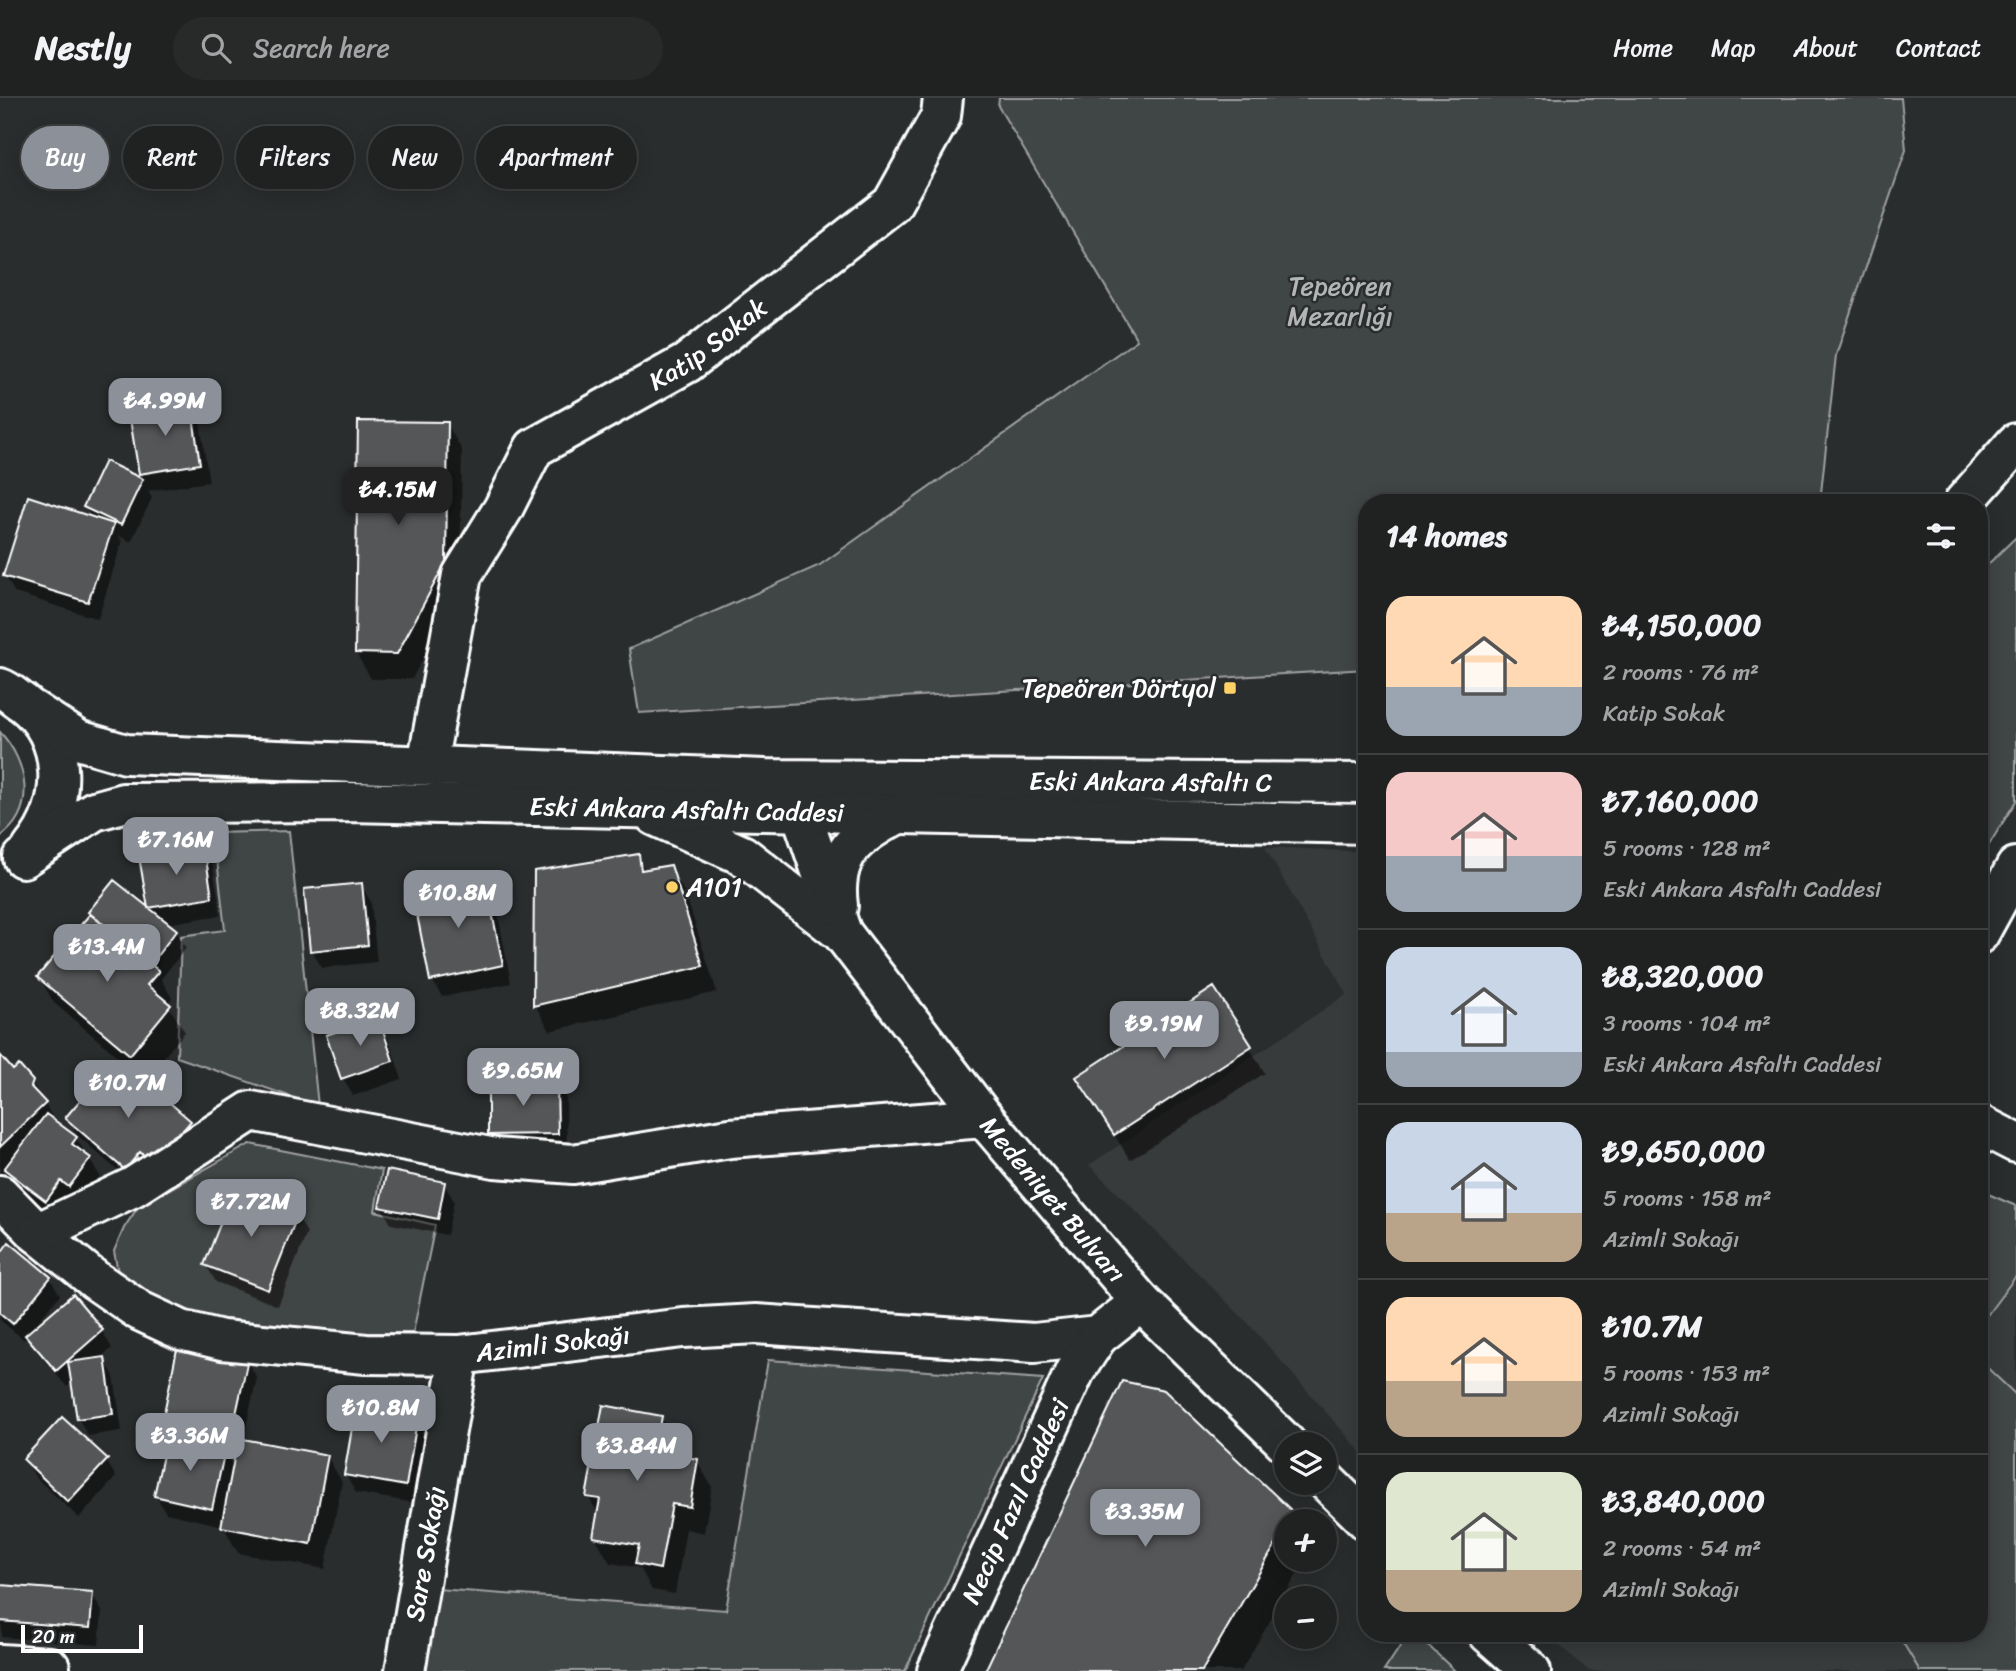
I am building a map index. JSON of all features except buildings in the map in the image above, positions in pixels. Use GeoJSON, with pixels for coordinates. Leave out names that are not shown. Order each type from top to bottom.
{"type":"FeatureCollection","features":[{"type":"Feature","properties":{"kind":"main road","name":"Katip Sokak"},"geometry":{"type":"LineString","coordinates":[[427,765],[462,575],[503,509],[534,448],[687,363],[892,204],[941,116],[943,98]]}},
{"type":"Feature","properties":{"kind":"main road"},"geometry":{"type":"LineString","coordinates":[[1971,494],[2016,443]]}},
{"type":"Feature","properties":{"kind":"main road"},"geometry":{"type":"LineString","coordinates":[[9,694],[51,737],[59,769],[57,802],[45,833],[12,865]]}},
{"type":"Feature","properties":{"kind":"main road","name":"Eski Ankara Asfaltı Caddesi"},"geometry":{"type":"LineString","coordinates":[[9,694],[78,740],[118,753],[427,765],[795,795],[900,813],[1358,824]]}},
{"type":"Feature","properties":{"kind":"main road","name":"Eski Ankara Asfaltı Caddesi"},"geometry":{"type":"LineString","coordinates":[[12,865],[94,811],[123,803],[349,802],[634,808],[934,780]]}},
{"type":"Feature","properties":{"kind":"main road","name":"Eski Ankara Asfaltı C"},"geometry":{"type":"LineString","coordinates":[[934,780],[1358,783]]}},
{"type":"Feature","properties":{"kind":"main road","name":"Medeniyet Bulvarı"},"geometry":{"type":"LineString","coordinates":[[795,795],[842,933]]}},
{"type":"Feature","properties":{"kind":"main road","name":"Medeniyet Bulvarı"},"geometry":{"type":"LineString","coordinates":[[634,808],[700,834],[741,855],[842,933],[984,1118],[1141,1301],[1275,1432]]}},
{"type":"Feature","properties":{"kind":"main road"},"geometry":{"type":"LineString","coordinates":[[842,933],[837,892],[839,866],[858,839],[900,813]]}},
{"type":"Feature","properties":{"kind":"main road"},"geometry":{"type":"LineString","coordinates":[[1988,918],[2016,867]]}},
{"type":"Feature","properties":{"kind":"main road"},"geometry":{"type":"LineString","coordinates":[[37,1233],[133,1187],[251,1111],[495,1158],[573,1164],[730,1138],[984,1118]]}},
{"type":"Feature","properties":{"kind":"main road"},"geometry":{"type":"LineString","coordinates":[[1988,1129],[2016,1143]]}},
{"type":"Feature","properties":{"kind":"main road","name":"Azimli Sokağı"},"geometry":{"type":"LineString","coordinates":[[0,1195],[37,1233],[140,1311],[181,1330],[222,1340],[366,1354],[459,1355],[683,1328],[755,1324],[1034,1342],[1098,1336]]}},
{"type":"Feature","properties":{"kind":"main road"},"geometry":{"type":"LineString","coordinates":[[1098,1336],[1141,1301]]}},
{"type":"Feature","properties":{"kind":"main road","name":"Necip Fazıl Caddesi"},"geometry":{"type":"LineString","coordinates":[[937,1671],[1075,1371],[1098,1336]]}},
{"type":"Feature","properties":{"kind":"main road","name":"Sare Sokağı"},"geometry":{"type":"LineString","coordinates":[[405,1671],[459,1355]]}},
{"type":"Feature","properties":{"kind":"main road"},"geometry":{"type":"LineString","coordinates":[[1337,1492],[1358,1512]]}},
{"type":"Feature","properties":{"kind":"main road"},"geometry":{"type":"LineString","coordinates":[[1498,1642],[1531,1671]]}},
{"type":"Feature","properties":{"kind":"main road"},"geometry":{"type":"LineString","coordinates":[[0,1664],[50,1667]]}},
{"type":"Feature","properties":{"kind":"shaded area"},"geometry":{"type":"Polygon","coordinates":[[[1265,847],[1358,852],[1358,1449],[1246,1321],[1089,1165],[1347,994],[1265,847]]]}},
{"type":"Feature","properties":{"kind":"shaded area"},"geometry":{"type":"Polygon","coordinates":[[[2016,1276],[2016,1395],[1988,1369],[1988,1314],[2016,1276]]]}},
{"type":"Feature","properties":{"kind":"shaded area"},"geometry":{"type":"Polygon","coordinates":[[[1555,1642],[1902,1642],[1920,1671],[1589,1671],[1555,1642]]]}},
{"type":"Feature","properties":{"kind":"green space","name":"Tepeören Mezarlığı"},"geometry":{"type":"Polygon","coordinates":[[[999,98],[1901,98],[1906,150],[1836,355],[1821,494],[1358,494],[1358,670],[639,713],[629,649],[820,565],[1137,340],[998,106],[999,98]]]}},
{"type":"Feature","properties":{"kind":"green space"},"geometry":{"type":"Polygon","coordinates":[[[2016,537],[2016,801],[1988,846],[1988,564],[2016,537]]]}},
{"type":"Feature","properties":{"kind":"green space"},"geometry":{"type":"Polygon","coordinates":[[[0,732],[17,757],[22,771],[24,800],[12,826],[0,837],[0,732]]]}},
{"type":"Feature","properties":{"kind":"green space"},"geometry":{"type":"Polygon","coordinates":[[[289,831],[318,1106],[177,1057],[181,936],[225,930],[214,833],[289,831]]]}},
{"type":"Feature","properties":{"kind":"green space"},"geometry":{"type":"Polygon","coordinates":[[[250,1144],[382,1170],[375,1211],[435,1225],[413,1333],[359,1333],[186,1315],[168,1310],[118,1272],[114,1251],[124,1228],[138,1207],[250,1144]]]}},
{"type":"Feature","properties":{"kind":"green space"},"geometry":{"type":"Polygon","coordinates":[[[1988,1194],[2016,1206],[2016,1276],[1988,1314],[1988,1194]]]}},
{"type":"Feature","properties":{"kind":"green space"},"geometry":{"type":"Polygon","coordinates":[[[768,1360],[1043,1379],[905,1671],[418,1671],[437,1589],[726,1610],[768,1360]]]}},
{"type":"Feature","properties":{"kind":"green space"},"geometry":{"type":"Polygon","coordinates":[[[1988,1369],[2016,1395],[2016,1671],[1920,1671],[1902,1642],[1988,1642],[1988,1369]]]}},
{"type":"Feature","properties":{"kind":"green space"},"geometry":{"type":"Polygon","coordinates":[[[1403,1642],[1424,1642],[1455,1671],[1384,1671],[1403,1642]]]}},
{"type":"Feature","properties":{"kind":"place","name":"Tepeören Dörtyol"},"geometry":{"type":"Point","coordinates":[1230,688]}},
{"type":"Feature","properties":{"kind":"place","name":"A101"},"geometry":{"type":"Point","coordinates":[672,887]}}]}
